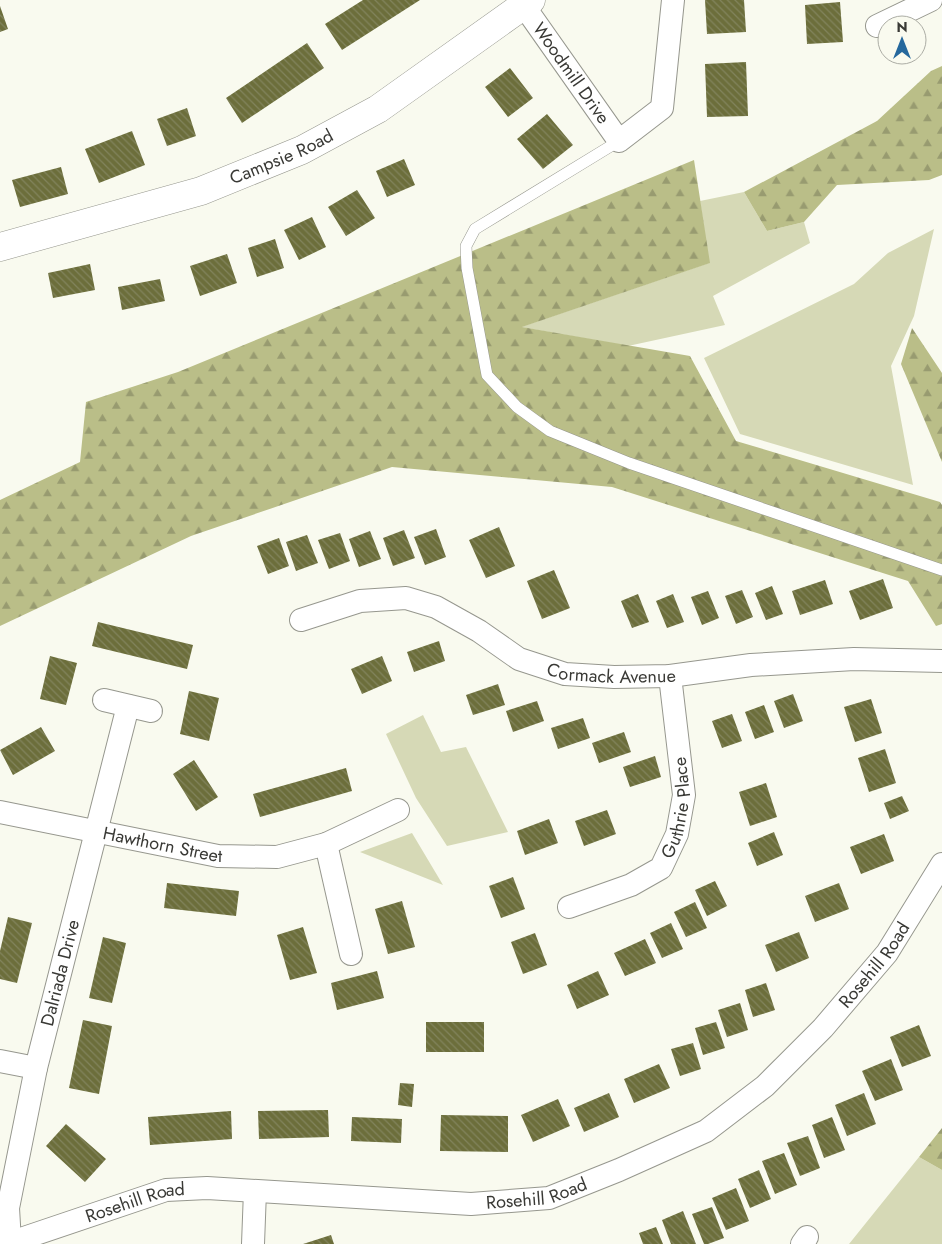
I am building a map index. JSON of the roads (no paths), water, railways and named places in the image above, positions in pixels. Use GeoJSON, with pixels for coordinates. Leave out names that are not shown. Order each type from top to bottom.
{"type":"FeatureCollection","features":[{"type":"Feature","properties":{"kind":"main road","name":"Campsie Road"},"geometry":{"type":"LineString","coordinates":[[0,247],[201,191],[302,150],[378,109],[528,3]]}},
{"type":"Feature","properties":{"kind":"street"},"geometry":{"type":"LineString","coordinates":[[619,141],[662,108],[673,0]]}},
{"type":"Feature","properties":{"kind":"street"},"geometry":{"type":"LineString","coordinates":[[900,15],[931,0]]}},
{"type":"Feature","properties":{"kind":"street","name":"Woodmill Drive"},"geometry":{"type":"LineString","coordinates":[[528,3],[619,141]]}},
{"type":"Feature","properties":{"kind":"street","name":"Cormack Avenue"},"geometry":{"type":"LineString","coordinates":[[301,620],[360,601],[406,598],[436,607],[480,631],[519,659],[565,674],[614,677],[670,676],[760,664],[854,659],[942,661]]}},
{"type":"Feature","properties":{"kind":"street","name":"Guthrie Place"},"geometry":{"type":"LineString","coordinates":[[569,907],[631,885],[661,868],[677,834],[684,795],[670,676]]}},
{"type":"Feature","properties":{"kind":"street"},"geometry":{"type":"LineString","coordinates":[[104,700],[151,711]]}},
{"type":"Feature","properties":{"kind":"street","name":"Dalriada Drive"},"geometry":{"type":"LineString","coordinates":[[8,1243],[8,1208],[36,1068],[128,706]]}},
{"type":"Feature","properties":{"kind":"street","name":"Hawthorn Street"},"geometry":{"type":"LineString","coordinates":[[0,812],[95,833],[218,856],[277,857],[326,844],[398,810]]}},
{"type":"Feature","properties":{"kind":"street"},"geometry":{"type":"LineString","coordinates":[[326,844],[351,954]]}},
{"type":"Feature","properties":{"kind":"street","name":"Rosehill Road"},"geometry":{"type":"LineString","coordinates":[[8,1243],[166,1190],[207,1188],[255,1190],[471,1204],[549,1198],[619,1170],[706,1131],[765,1086],[823,1028],[887,953],[942,864]]}},
{"type":"Feature","properties":{"kind":"street"},"geometry":{"type":"LineString","coordinates":[[0,1061],[36,1068]]}},
{"type":"Feature","properties":{"kind":"street"},"geometry":{"type":"LineString","coordinates":[[254,1244],[255,1190]]}},
{"type":"Feature","properties":{"kind":"lane"},"geometry":{"type":"LineString","coordinates":[[619,141],[475,230],[466,246],[467,268],[487,375],[517,407],[550,431],[629,462],[942,570]]}}]}
